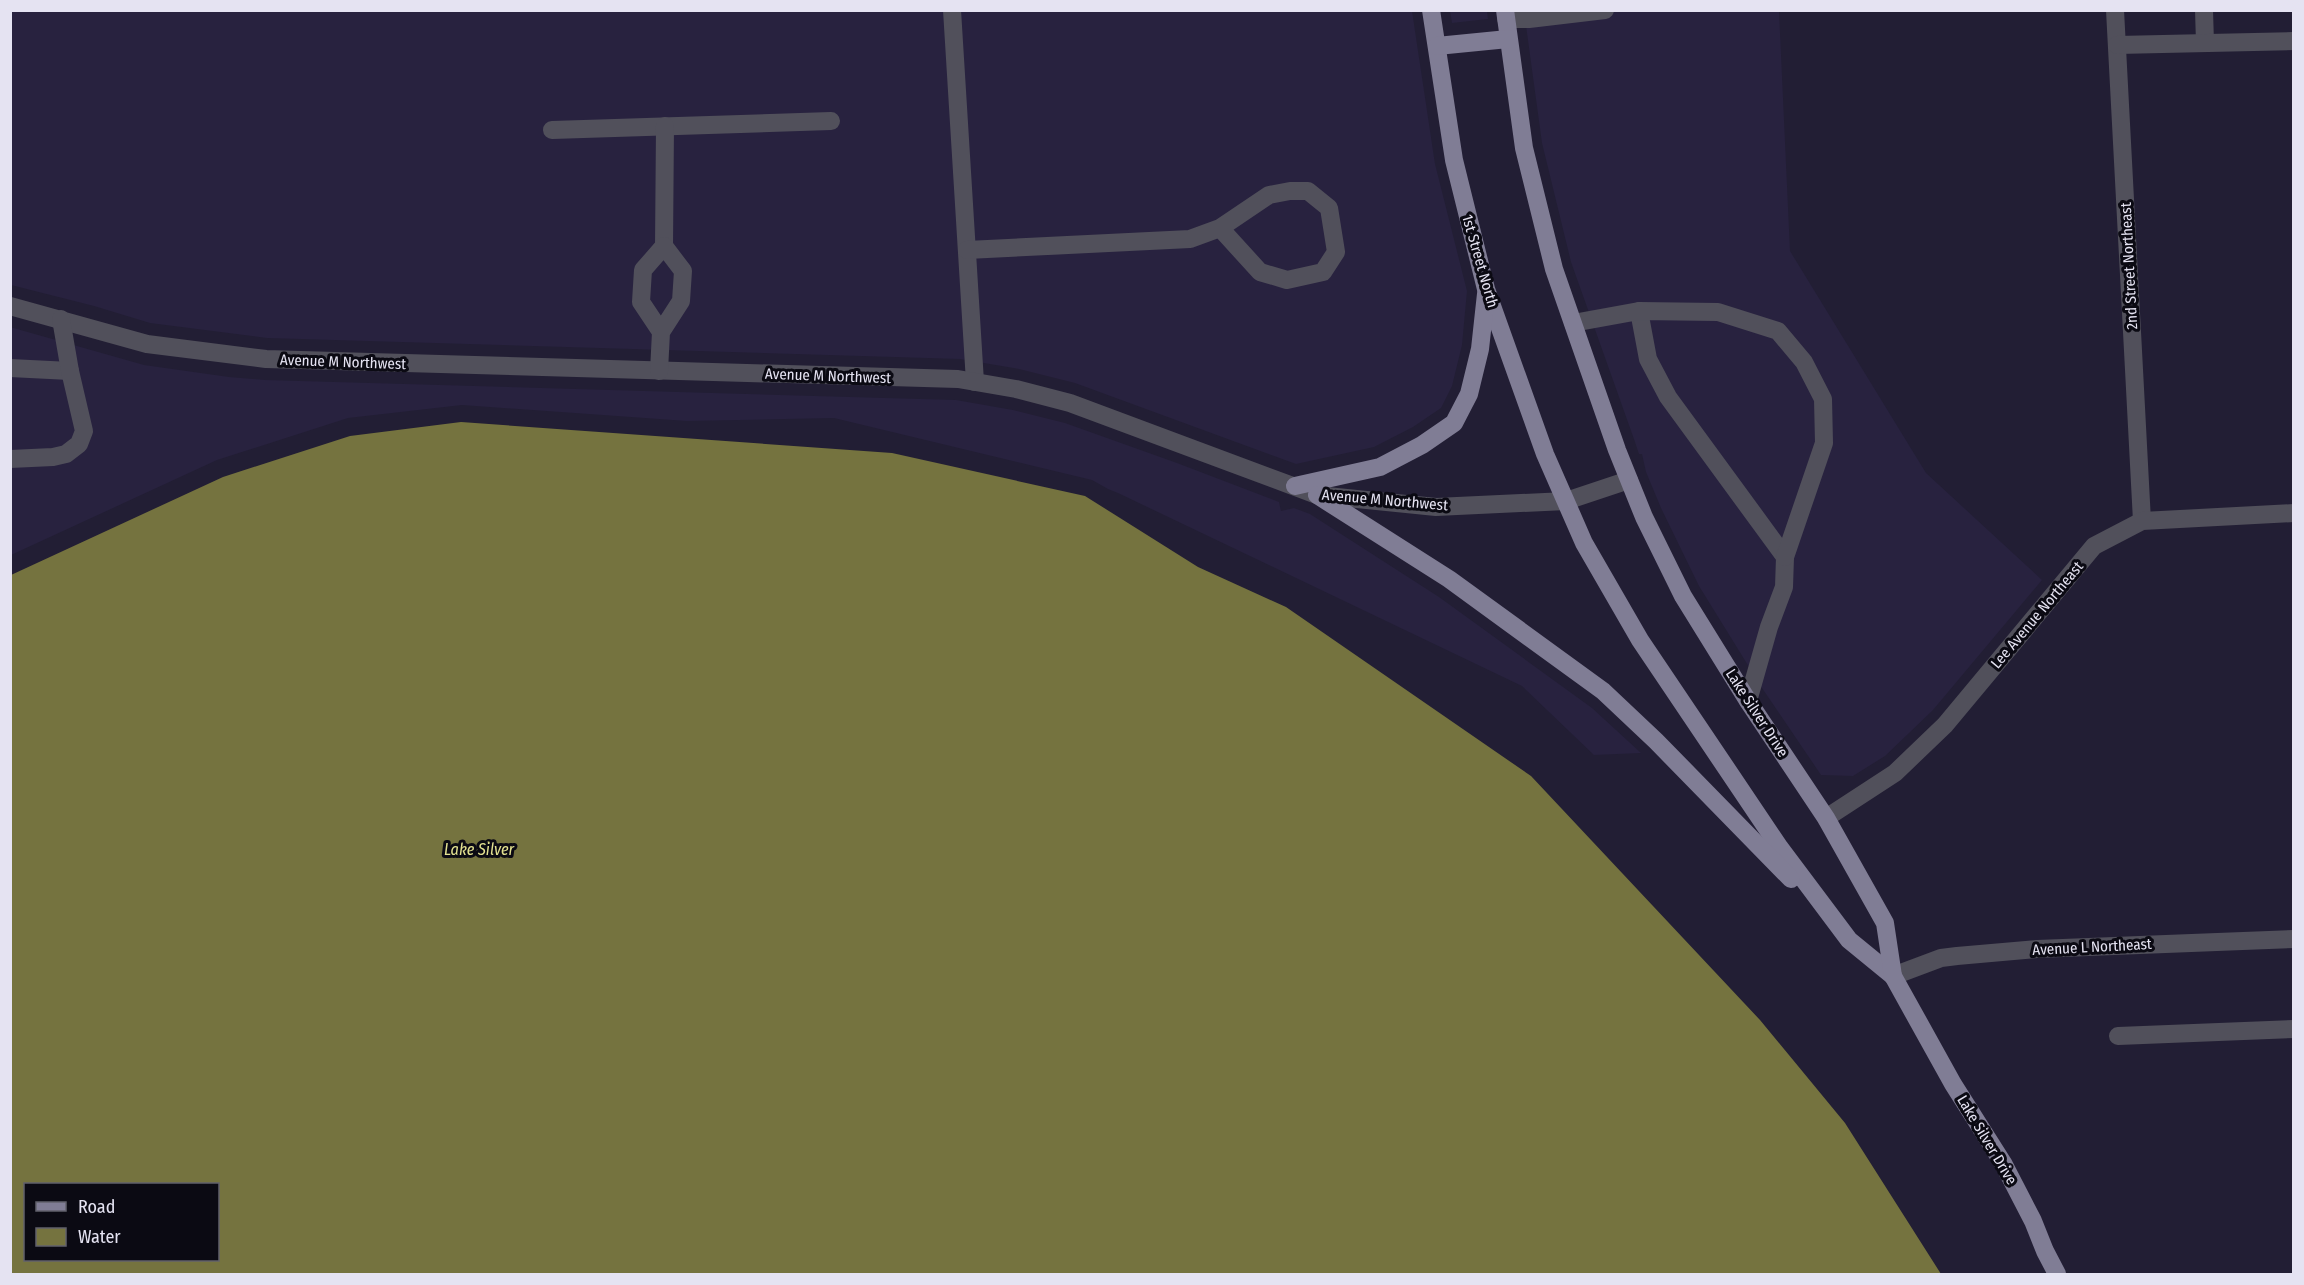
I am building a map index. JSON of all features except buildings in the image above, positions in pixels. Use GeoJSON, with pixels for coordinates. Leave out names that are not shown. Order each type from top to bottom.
{"type":"FeatureCollection","features":[{"type":"Feature","properties":{"kind":"main road","name":"1st Street North"},"geometry":{"type":"LineString","coordinates":[[1431,10],[1454,160],[1486,289],[1545,454],[1566,501]]}},
{"type":"Feature","properties":{"kind":"main road"},"geometry":{"type":"LineString","coordinates":[[1506,15],[1524,148],[1554,269],[1573,323]]}},
{"type":"Feature","properties":{"kind":"main road"},"geometry":{"type":"LineString","coordinates":[[1437,46],[1508,39]]}},
{"type":"Feature","properties":{"kind":"main road"},"geometry":{"type":"LineString","coordinates":[[1295,486],[1380,467],[1422,445],[1454,423],[1469,394],[1477,361],[1486,289]]}},
{"type":"Feature","properties":{"kind":"main road","name":"Lake Silver Drive"},"geometry":{"type":"LineString","coordinates":[[1573,323],[1629,480],[1644,517],[1683,597],[1826,818],[1885,923],[1893,976],[1953,1084],[2003,1163],[2033,1221],[2057,1275]]}},
{"type":"Feature","properties":{"kind":"main road"},"geometry":{"type":"LineString","coordinates":[[1317,495],[1449,579],[1603,691],[1731,816],[1849,940]]}},
{"type":"Feature","properties":{"kind":"main road","name":"Lake Silver Drive"},"geometry":{"type":"LineString","coordinates":[[1566,501],[1584,543],[1640,640],[1780,848],[1849,940],[1893,976]]}},
{"type":"Feature","properties":{"kind":"street"},"geometry":{"type":"LineString","coordinates":[[952,10],[975,382]]}},
{"type":"Feature","properties":{"kind":"street"},"geometry":{"type":"LineString","coordinates":[[1506,15],[1529,19],[1605,10]]}},
{"type":"Feature","properties":{"kind":"street","name":"2nd Street Northeast"},"geometry":{"type":"LineString","coordinates":[[2115,10],[2142,521]]}},
{"type":"Feature","properties":{"kind":"street"},"geometry":{"type":"LineString","coordinates":[[2204,10],[2205,43]]}},
{"type":"Feature","properties":{"kind":"street"},"geometry":{"type":"LineString","coordinates":[[2117,45],[2294,41]]}},
{"type":"Feature","properties":{"kind":"street"},"geometry":{"type":"LineString","coordinates":[[552,130],[831,121]]}},
{"type":"Feature","properties":{"kind":"street"},"geometry":{"type":"LineString","coordinates":[[659,371],[662,332],[681,301],[683,271],[664,246],[665,126]]}},
{"type":"Feature","properties":{"kind":"street"},"geometry":{"type":"LineString","coordinates":[[967,250],[1190,239],[1220,228],[1269,195],[1290,191],[1308,191],[1329,208],[1336,252],[1323,272],[1287,280],[1260,272],[1220,228]]}},
{"type":"Feature","properties":{"kind":"street"},"geometry":{"type":"LineString","coordinates":[[662,332],[641,302],[643,270],[664,246]]}},
{"type":"Feature","properties":{"kind":"street","name":"Avenue M Northwest"},"geometry":{"type":"LineString","coordinates":[[10,306],[147,344],[243,357],[946,379],[975,382],[1016,389],[1070,403],[1317,495],[1436,507],[1566,501],[1629,480]]}},
{"type":"Feature","properties":{"kind":"street"},"geometry":{"type":"LineString","coordinates":[[1639,311],[1648,360],[1668,397],[1785,557]]}},
{"type":"Feature","properties":{"kind":"street"},"geometry":{"type":"LineString","coordinates":[[1573,323],[1639,311],[1718,312],[1778,330],[1803,362],[1823,399],[1824,443],[1785,557],[1784,587],[1748,700]]}},
{"type":"Feature","properties":{"kind":"street"},"geometry":{"type":"LineString","coordinates":[[10,459],[53,457],[66,454],[79,444],[84,431],[69,371],[61,319]]}},
{"type":"Feature","properties":{"kind":"street"},"geometry":{"type":"LineString","coordinates":[[10,368],[69,371]]}},
{"type":"Feature","properties":{"kind":"street","name":"Lee Avenue Northeast"},"geometry":{"type":"LineString","coordinates":[[1826,818],[1895,773],[1946,725],[2094,546],[2142,521],[2294,513]]}},
{"type":"Feature","properties":{"kind":"street","name":"Avenue L Northeast"},"geometry":{"type":"LineString","coordinates":[[1893,976],[1941,958],[1957,956],[2037,950],[2294,939]]}},
{"type":"Feature","properties":{"kind":"street"},"geometry":{"type":"LineString","coordinates":[[2118,1036],[2294,1029]]}},
{"type":"Feature","properties":{"kind":"shaded area"},"geometry":{"type":"Polygon","coordinates":[[[10,11],[1412,11],[1435,164],[1467,291],[1462,345],[1452,386],[1441,408],[1413,427],[1374,447],[1296,464],[1075,383],[1019,369],[960,359],[267,338],[150,323],[11,285],[10,11]]]}},
{"type":"Feature","properties":{"kind":"shaded area"},"geometry":{"type":"Polygon","coordinates":[[[1450,11],[1487,11],[1488,19],[1452,23],[1450,11]]]}},
{"type":"Feature","properties":{"kind":"shaded area"},"geometry":{"type":"Polygon","coordinates":[[[1524,11],[1779,11],[1790,251],[1926,473],[2042,580],[1933,710],[1885,756],[1853,776],[1821,775],[1762,688],[1699,586],[1661,508],[1646,472],[1642,454],[1639,454],[1571,262],[1542,143],[1524,11]]]}},
{"type":"Feature","properties":{"kind":"shaded area"},"geometry":{"type":"Polygon","coordinates":[[[10,327],[144,365],[229,377],[265,380],[956,400],[1013,410],[1065,423],[1279,502],[1281,511],[1294,508],[1310,514],[1439,597],[1592,708],[1641,753],[1594,755],[1522,686],[1092,480],[834,418],[687,421],[462,405],[348,418],[217,460],[11,555],[10,327]]]}},
{"type":"Feature","properties":{"kind":"water","name":"Lake Silver"},"geometry":{"type":"Polygon","coordinates":[[[461,422],[892,453],[1085,496],[1198,567],[1286,607],[1531,776],[1760,1020],[1845,1123],[1941,1274],[11,1274],[11,575],[223,477],[350,436],[461,422]]]}}]}
